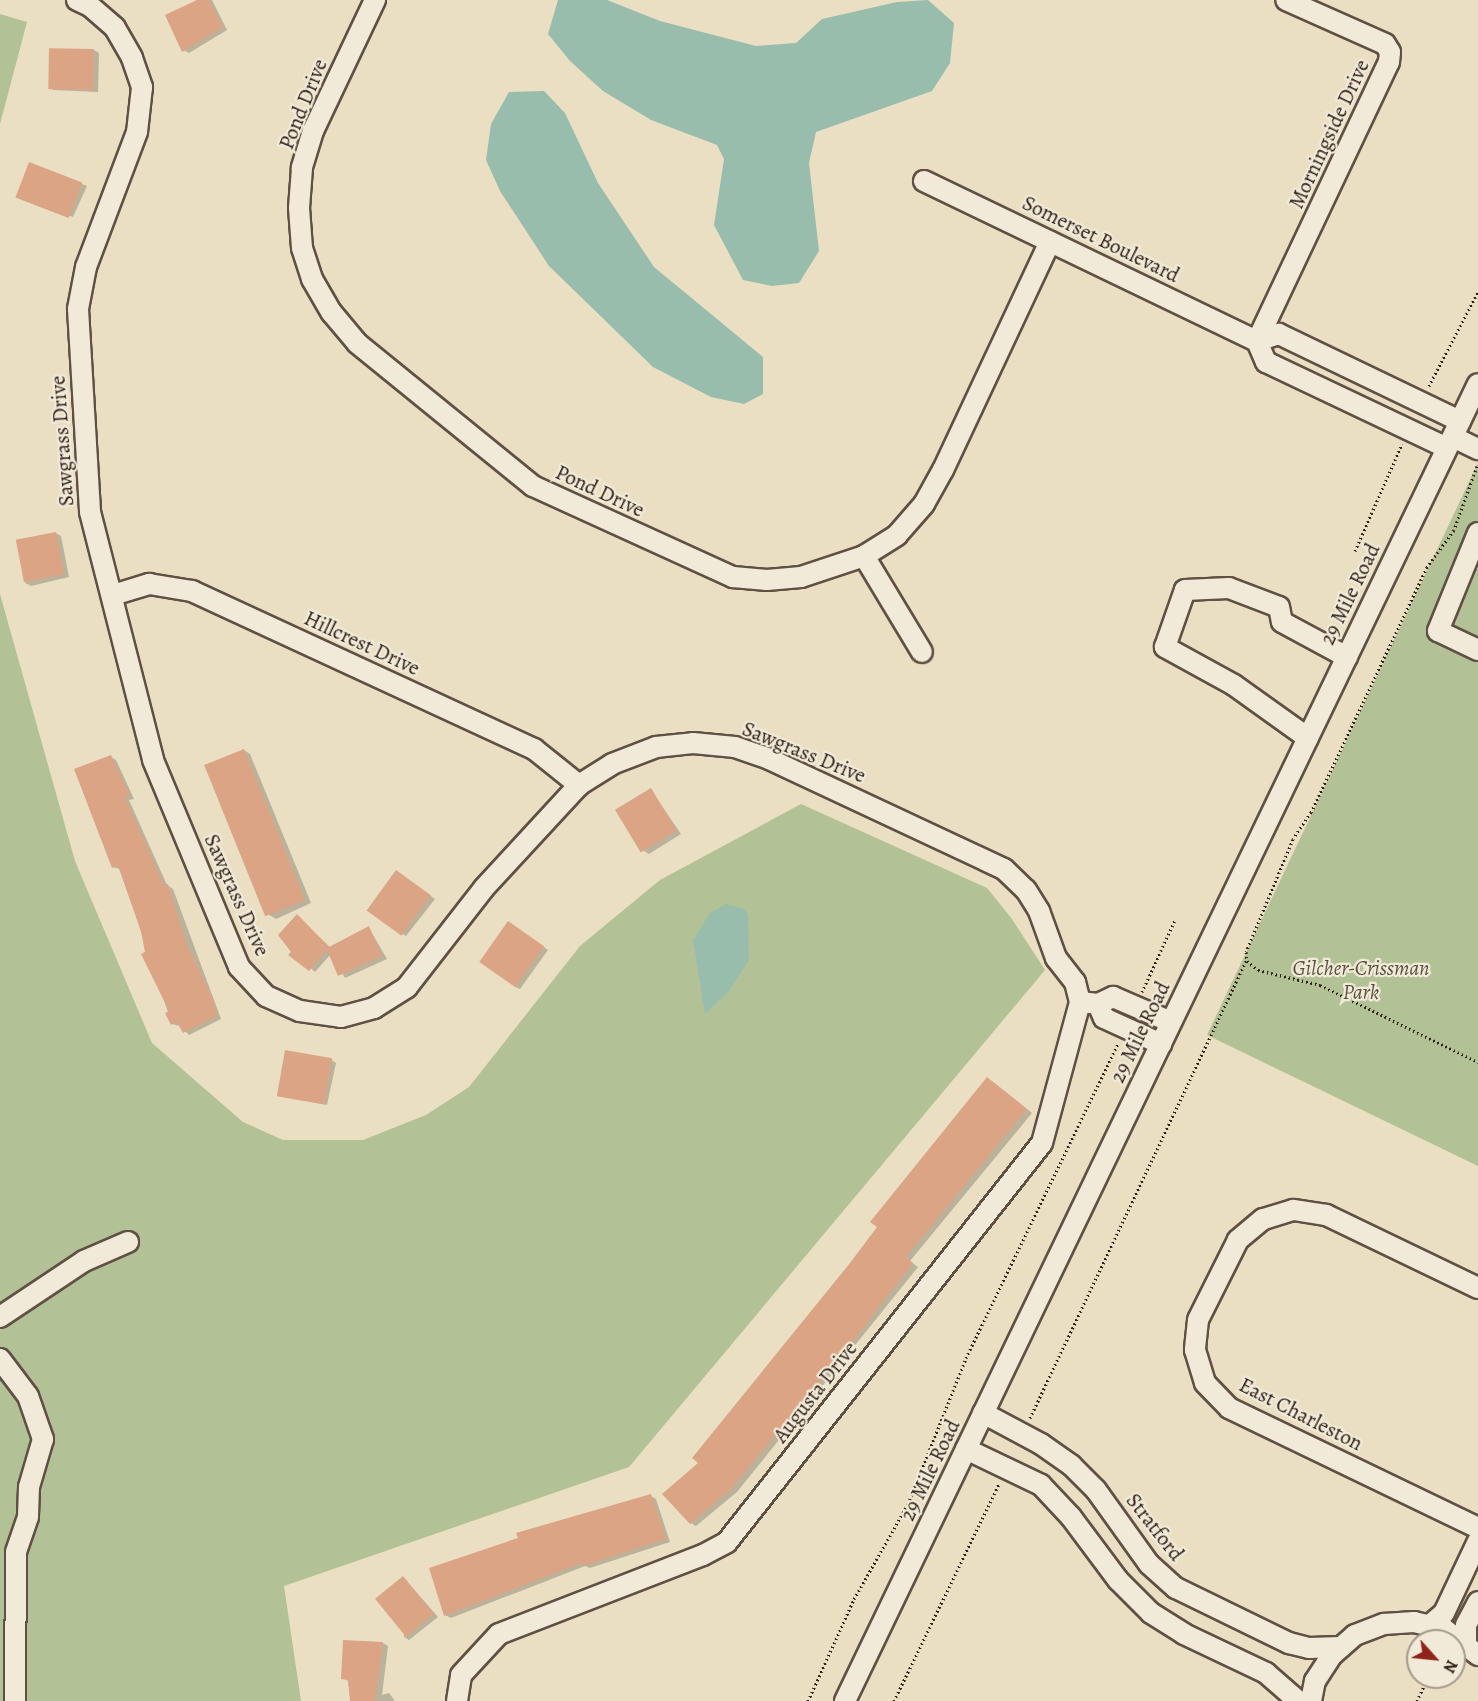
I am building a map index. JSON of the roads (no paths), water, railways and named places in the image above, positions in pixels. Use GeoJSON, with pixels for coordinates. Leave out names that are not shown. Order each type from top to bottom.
{"type":"FeatureCollection","features":[{"type":"Feature","properties":{"kind":"street","name":"Sawgrass Drive"},"geometry":{"type":"LineString","coordinates":[[77,0],[90,6],[115,28],[132,58],[142,87],[137,132],[86,267],[78,309],[90,512],[113,595],[153,760],[239,967],[266,996],[300,1011],[341,1017],[374,1008],[407,987],[484,888],[579,785],[612,765],[656,747],[693,742],[735,747],[769,759],[1004,869],[1026,890],[1039,911],[1056,958],[1089,1003]]}},
{"type":"Feature","properties":{"kind":"street","name":"Pond Drive"},"geometry":{"type":"LineString","coordinates":[[375,0],[313,131],[302,168],[299,208],[302,248],[312,279],[357,343],[533,486],[733,577],[801,577],[864,556],[897,535],[924,504],[1050,242]]}},
{"type":"Feature","properties":{"kind":"street","name":"Morningside Drive"},"geometry":{"type":"LineString","coordinates":[[1257,340],[1389,62],[1390,52],[1384,45],[1286,0]]}},
{"type":"Feature","properties":{"kind":"street","name":"Somerset Boulevard"},"geometry":{"type":"LineString","coordinates":[[924,181],[1257,340]]}},
{"type":"Feature","properties":{"kind":"street"},"geometry":{"type":"LineString","coordinates":[[1453,435],[1322,389],[1266,362],[1257,340],[1279,334],[1335,361],[1478,449]]}},
{"type":"Feature","properties":{"kind":"street"},"geometry":{"type":"LineString","coordinates":[[1322,389],[1335,361]]}},
{"type":"Feature","properties":{"kind":"street","name":"29 Mile Road"},"geometry":{"type":"LineString","coordinates":[[845,1701],[1478,384]]}},
{"type":"Feature","properties":{"kind":"street"},"geometry":{"type":"LineString","coordinates":[[1478,533],[1438,630],[1478,650]]}},
{"type":"Feature","properties":{"kind":"street"},"geometry":{"type":"LineString","coordinates":[[864,556],[922,652]]}},
{"type":"Feature","properties":{"kind":"street","name":"Hillcrest Drive"},"geometry":{"type":"LineString","coordinates":[[113,595],[149,584],[192,591],[534,749],[579,785]]}},
{"type":"Feature","properties":{"kind":"street"},"geometry":{"type":"LineString","coordinates":[[1308,738],[1234,685],[1165,647],[1185,590],[1229,588],[1279,607],[1282,621],[1347,657]]}},
{"type":"Feature","properties":{"kind":"street"},"geometry":{"type":"LineString","coordinates":[[1161,1044],[1104,1018],[1089,1003],[1113,996],[1171,1022]]}},
{"type":"Feature","properties":{"kind":"street","name":"Augusta Drive"},"geometry":{"type":"LineString","coordinates":[[457,1701],[460,1676],[499,1634],[703,1555],[727,1542],[1042,1143],[1089,1003]]}},
{"type":"Feature","properties":{"kind":"street","name":"East Charleston"},"geometry":{"type":"LineString","coordinates":[[1478,1288],[1326,1215],[1293,1210],[1263,1219],[1238,1240],[1198,1320],[1195,1350],[1205,1383],[1229,1408],[1478,1528]]}},
{"type":"Feature","properties":{"kind":"street"},"geometry":{"type":"LineString","coordinates":[[0,1317],[84,1261],[128,1242]]}},
{"type":"Feature","properties":{"kind":"street"},"geometry":{"type":"LineString","coordinates":[[0,1359],[18,1378],[43,1439],[29,1487],[28,1517],[16,1551],[15,1701]]}},
{"type":"Feature","properties":{"kind":"street","name":"Stratford"},"geometry":{"type":"LineString","coordinates":[[983,1413],[1023,1434],[1084,1477],[1149,1564],[1176,1588],[1289,1643],[1309,1648],[1341,1647]]}},
{"type":"Feature","properties":{"kind":"street"},"geometry":{"type":"LineString","coordinates":[[966,1449],[1041,1485],[1056,1499],[1118,1580],[1151,1613],[1184,1634],[1266,1672],[1298,1701]]}},
{"type":"Feature","properties":{"kind":"street"},"geometry":{"type":"LineString","coordinates":[[1430,1625],[1444,1613],[1478,1540]]}},
{"type":"Feature","properties":{"kind":"street"},"geometry":{"type":"LineString","coordinates":[[1472,1649],[1466,1625],[1478,1602]]}},
{"type":"Feature","properties":{"kind":"street"},"geometry":{"type":"LineString","coordinates":[[1311,1701],[1315,1681],[1341,1647],[1355,1635],[1384,1624],[1414,1622],[1430,1625],[1472,1649]]}},
{"type":"Feature","properties":{"kind":"park label","name":"Gilcher-Crissman Park"},"geometry":{"type":"Point","coordinates":[1361,980]}}]}
